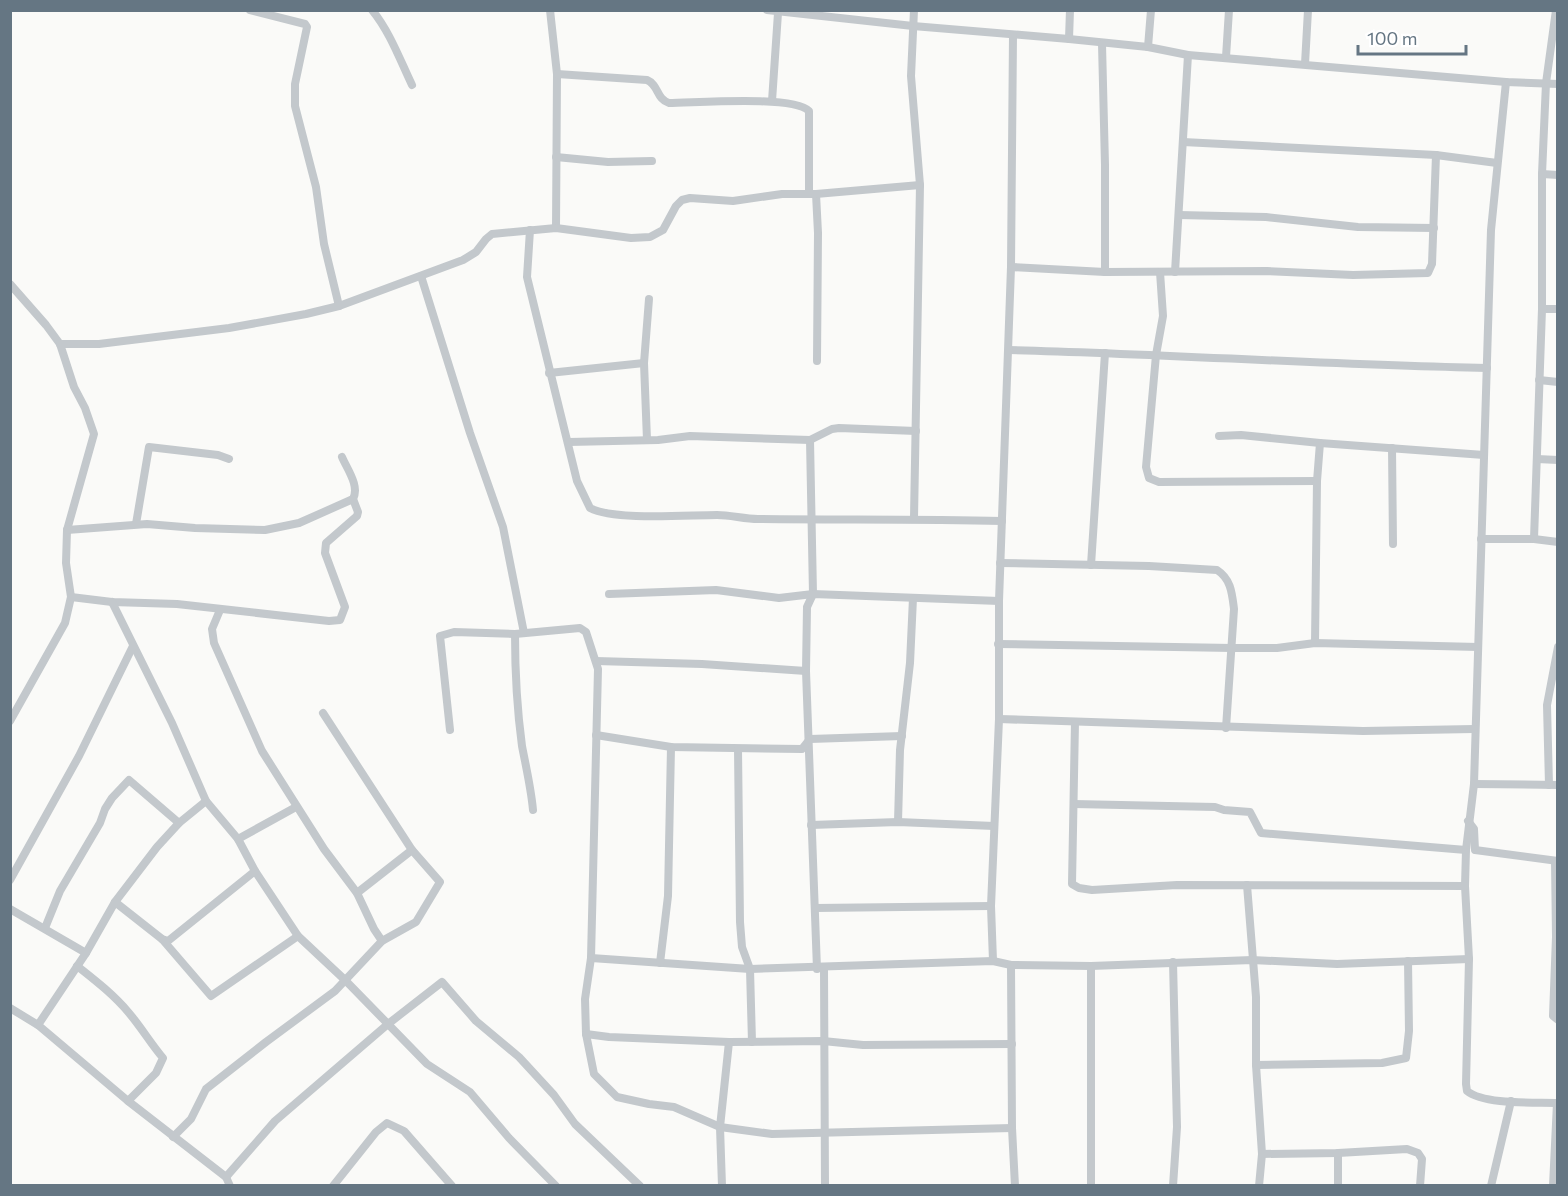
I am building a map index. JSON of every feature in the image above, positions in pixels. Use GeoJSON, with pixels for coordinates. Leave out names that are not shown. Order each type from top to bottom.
{"type":"FeatureCollection","features":[{"type":"Feature","properties":{"kind":"street"},"geometry":{"type":"LineString","coordinates":[[250,10],[304,24],[307,27],[295,84],[295,106],[316,187],[324,244],[339,306]]}},
{"type":"Feature","properties":{"kind":"street"},"geometry":{"type":"LineString","coordinates":[[372,10],[379,18],[412,86]]}},
{"type":"Feature","properties":{"kind":"street"},"geometry":{"type":"LineString","coordinates":[[550,10],[556,74],[556,228]]}},
{"type":"Feature","properties":{"kind":"street"},"geometry":{"type":"LineString","coordinates":[[767,10],[778,13],[840,15],[913,26],[1148,47],[1188,55],[1506,82],[1557,84]]}},
{"type":"Feature","properties":{"kind":"street"},"geometry":{"type":"LineString","coordinates":[[914,10],[911,76],[920,185],[914,518]]}},
{"type":"Feature","properties":{"kind":"street"},"geometry":{"type":"LineString","coordinates":[[1069,39],[1070,10]]}},
{"type":"Feature","properties":{"kind":"street"},"geometry":{"type":"LineString","coordinates":[[1148,47],[1151,10]]}},
{"type":"Feature","properties":{"kind":"street"},"geometry":{"type":"LineString","coordinates":[[1226,57],[1229,10]]}},
{"type":"Feature","properties":{"kind":"street"},"geometry":{"type":"LineString","coordinates":[[1305,64],[1308,10]]}},
{"type":"Feature","properties":{"kind":"street"},"geometry":{"type":"LineString","coordinates":[[1534,539],[1542,309],[1542,174],[1546,83],[1556,10]]}},
{"type":"Feature","properties":{"kind":"street"},"geometry":{"type":"LineString","coordinates":[[772,101],[778,13]]}},
{"type":"Feature","properties":{"kind":"street"},"geometry":{"type":"LineString","coordinates":[[993,961],[991,906],[999,719],[1000,563],[1009,350],[1013,35]]}},
{"type":"Feature","properties":{"kind":"street"},"geometry":{"type":"LineString","coordinates":[[1102,44],[1105,272]]}},
{"type":"Feature","properties":{"kind":"street"},"geometry":{"type":"LineString","coordinates":[[1175,272],[1188,55]]}},
{"type":"Feature","properties":{"kind":"street"},"geometry":{"type":"LineString","coordinates":[[556,74],[647,80],[654,84],[660,99],[669,103],[772,101],[804,106],[809,111],[813,194],[818,233],[817,361]]}},
{"type":"Feature","properties":{"kind":"street"},"geometry":{"type":"LineString","coordinates":[[1506,82],[1491,230],[1474,784],[1466,850],[1465,886],[1469,959],[1467,1091],[1472,1096],[1485,1099],[1557,1102],[1553,1185]]}},
{"type":"Feature","properties":{"kind":"street"},"geometry":{"type":"LineString","coordinates":[[1183,142],[1436,155],[1497,162]]}},
{"type":"Feature","properties":{"kind":"street"},"geometry":{"type":"LineString","coordinates":[[1011,267],[1105,272],[1267,271],[1353,275],[1428,273],[1432,268],[1436,155]]}},
{"type":"Feature","properties":{"kind":"street"},"geometry":{"type":"LineString","coordinates":[[556,157],[608,162],[652,161]]}},
{"type":"Feature","properties":{"kind":"street"},"geometry":{"type":"LineString","coordinates":[[1542,174],[1557,175]]}},
{"type":"Feature","properties":{"kind":"street"},"geometry":{"type":"LineString","coordinates":[[60,344],[99,344],[229,328],[339,306],[463,261],[476,252],[492,234],[556,228],[604,236],[650,237],[663,230],[675,206],[682,200],[690,198],[733,201],[782,194],[813,194],[920,185]]}},
{"type":"Feature","properties":{"kind":"street"},"geometry":{"type":"LineString","coordinates":[[1179,215],[1266,217],[1358,227],[1434,228]]}},
{"type":"Feature","properties":{"kind":"street"},"geometry":{"type":"LineString","coordinates":[[530,230],[527,277],[577,481],[590,508],[604,514],[717,515],[755,519],[914,518],[1002,521]]}},
{"type":"Feature","properties":{"kind":"street"},"geometry":{"type":"LineString","coordinates":[[1160,272],[1163,316],[1156,355],[1146,467],[1149,478],[1159,482],[1317,481]]}},
{"type":"Feature","properties":{"kind":"street"},"geometry":{"type":"LineString","coordinates":[[421,276],[470,433],[503,527],[520,633],[515,662],[519,714],[533,810]]}},
{"type":"Feature","properties":{"kind":"street"},"geometry":{"type":"LineString","coordinates":[[10,284],[60,344],[74,387],[85,408],[94,434],[67,530],[66,563],[71,597],[65,623],[10,721]]}},
{"type":"Feature","properties":{"kind":"street"},"geometry":{"type":"LineString","coordinates":[[647,440],[644,363],[650,299]]}},
{"type":"Feature","properties":{"kind":"street"},"geometry":{"type":"LineString","coordinates":[[1542,309],[1557,309]]}},
{"type":"Feature","properties":{"kind":"street"},"geometry":{"type":"LineString","coordinates":[[1009,350],[1105,352],[1381,366],[1487,368]]}},
{"type":"Feature","properties":{"kind":"street"},"geometry":{"type":"LineString","coordinates":[[1091,565],[1105,352]]}},
{"type":"Feature","properties":{"kind":"street"},"geometry":{"type":"LineString","coordinates":[[549,373],[644,363]]}},
{"type":"Feature","properties":{"kind":"street"},"geometry":{"type":"LineString","coordinates":[[1539,380],[1557,382]]}},
{"type":"Feature","properties":{"kind":"street"},"geometry":{"type":"LineString","coordinates":[[568,442],[647,440],[690,436],[810,440],[839,428],[916,430]]}},
{"type":"Feature","properties":{"kind":"street"},"geometry":{"type":"LineString","coordinates":[[1219,436],[1241,435],[1484,455]]}},
{"type":"Feature","properties":{"kind":"street"},"geometry":{"type":"LineString","coordinates":[[810,440],[813,594],[807,607],[806,671],[815,908],[821,968],[825,1185]]}},
{"type":"Feature","properties":{"kind":"street"},"geometry":{"type":"LineString","coordinates":[[1315,643],[1317,481],[1320,443]]}},
{"type":"Feature","properties":{"kind":"street"},"geometry":{"type":"LineString","coordinates":[[136,524],[149,447],[218,455],[230,459]]}},
{"type":"Feature","properties":{"kind":"street"},"geometry":{"type":"LineString","coordinates":[[1392,448],[1393,544]]}},
{"type":"Feature","properties":{"kind":"street"},"geometry":{"type":"LineString","coordinates":[[67,530],[136,524],[264,530],[299,523],[353,499],[356,494],[355,486],[342,457]]}},
{"type":"Feature","properties":{"kind":"street"},"geometry":{"type":"LineString","coordinates":[[1537,459],[1557,460]]}},
{"type":"Feature","properties":{"kind":"street"},"geometry":{"type":"LineString","coordinates":[[71,597],[112,602],[177,604],[330,621],[340,620],[345,607],[325,553],[326,543],[357,516],[358,512],[353,499]]}},
{"type":"Feature","properties":{"kind":"street"},"geometry":{"type":"LineString","coordinates":[[1481,539],[1534,539],[1557,542]]}},
{"type":"Feature","properties":{"kind":"street"},"geometry":{"type":"LineString","coordinates":[[1000,563],[1217,570],[1224,574],[1232,590],[1234,609],[1226,728]]}},
{"type":"Feature","properties":{"kind":"street"},"geometry":{"type":"LineString","coordinates":[[609,594],[716,590],[779,598],[813,594],[999,601]]}},
{"type":"Feature","properties":{"kind":"street"},"geometry":{"type":"LineString","coordinates":[[898,822],[900,750],[910,663],[913,598]]}},
{"type":"Feature","properties":{"kind":"street"},"geometry":{"type":"LineString","coordinates":[[112,602],[122,618],[133,646],[172,723],[206,801],[238,839],[255,872],[298,936],[345,980],[427,1064],[470,1092],[509,1138],[556,1185]]}},
{"type":"Feature","properties":{"kind":"street"},"geometry":{"type":"LineString","coordinates":[[220,610],[212,629],[214,643],[220,661],[262,751],[324,849],[357,893],[382,941]]}},
{"type":"Feature","properties":{"kind":"street"},"geometry":{"type":"LineString","coordinates":[[450,730],[440,636],[454,632],[520,633],[580,628],[586,632],[598,669],[591,958],[585,999],[586,1034],[594,1074],[617,1096],[674,1107],[720,1126],[772,1134],[1012,1128]]}},
{"type":"Feature","properties":{"kind":"street"},"geometry":{"type":"LineString","coordinates":[[998,644],[1277,648],[1315,643],[1478,647]]}},
{"type":"Feature","properties":{"kind":"street"},"geometry":{"type":"LineString","coordinates":[[10,880],[79,756],[133,646]]}},
{"type":"Feature","properties":{"kind":"street"},"geometry":{"type":"LineString","coordinates":[[1474,784],[1553,785],[1548,705],[1557,647]]}},
{"type":"Feature","properties":{"kind":"street"},"geometry":{"type":"LineString","coordinates":[[596,661],[702,664],[806,671]]}},
{"type":"Feature","properties":{"kind":"street"},"geometry":{"type":"LineString","coordinates":[[173,1137],[191,1119],[206,1089],[335,991],[382,941],[416,922],[440,882],[412,850],[323,712]]}},
{"type":"Feature","properties":{"kind":"street"},"geometry":{"type":"LineString","coordinates":[[999,719],[1363,731],[1474,729]]}},
{"type":"Feature","properties":{"kind":"street"},"geometry":{"type":"LineString","coordinates":[[1075,722],[1072,884],[1079,888],[1092,890],[1247,885],[1465,886]]}},
{"type":"Feature","properties":{"kind":"street"},"geometry":{"type":"LineString","coordinates":[[596,735],[671,747],[738,749],[802,749],[810,739],[902,736]]}},
{"type":"Feature","properties":{"kind":"street"},"geometry":{"type":"LineString","coordinates":[[660,963],[668,896],[671,747]]}},
{"type":"Feature","properties":{"kind":"street"},"geometry":{"type":"LineString","coordinates":[[738,749],[740,922],[742,947],[750,969],[752,1042]]}},
{"type":"Feature","properties":{"kind":"street"},"geometry":{"type":"LineString","coordinates":[[45,928],[60,891],[100,823],[105,809],[129,780],[179,822]]}},
{"type":"Feature","properties":{"kind":"street"},"geometry":{"type":"LineString","coordinates":[[38,1025],[86,953],[115,902],[179,822],[206,801]]}},
{"type":"Feature","properties":{"kind":"street"},"geometry":{"type":"LineString","coordinates":[[1074,804],[1215,807],[1250,812],[1261,833],[1466,850]]}},
{"type":"Feature","properties":{"kind":"street"},"geometry":{"type":"LineString","coordinates":[[238,839],[296,807]]}},
{"type":"Feature","properties":{"kind":"street"},"geometry":{"type":"LineString","coordinates":[[1468,821],[1474,830],[1475,850],[1556,861],[1557,937],[1553,1016],[1557,1020]]}},
{"type":"Feature","properties":{"kind":"street"},"geometry":{"type":"LineString","coordinates":[[811,825],[898,822],[994,826]]}},
{"type":"Feature","properties":{"kind":"street"},"geometry":{"type":"LineString","coordinates":[[357,893],[412,850]]}},
{"type":"Feature","properties":{"kind":"street"},"geometry":{"type":"LineString","coordinates":[[162,939],[168,941],[255,872]]}},
{"type":"Feature","properties":{"kind":"street"},"geometry":{"type":"LineString","coordinates":[[1247,885],[1256,997],[1256,1065],[1262,1154],[1260,1185]]}},
{"type":"Feature","properties":{"kind":"street"},"geometry":{"type":"LineString","coordinates":[[115,902],[162,939],[211,996],[298,936]]}},
{"type":"Feature","properties":{"kind":"street"},"geometry":{"type":"LineString","coordinates":[[815,908],[991,906]]}},
{"type":"Feature","properties":{"kind":"street"},"geometry":{"type":"LineString","coordinates":[[10,909],[86,953]]}},
{"type":"Feature","properties":{"kind":"street"},"geometry":{"type":"LineString","coordinates":[[591,958],[750,969],[993,961],[1011,964],[1091,966],[1252,960],[1337,964],[1469,959]]}},
{"type":"Feature","properties":{"kind":"street"},"geometry":{"type":"LineString","coordinates":[[1256,1065],[1382,1063],[1406,1058],[1409,1031],[1408,961]]}},
{"type":"Feature","properties":{"kind":"street"},"geometry":{"type":"LineString","coordinates":[[1173,962],[1177,1127],[1173,1185]]}},
{"type":"Feature","properties":{"kind":"street"},"geometry":{"type":"LineString","coordinates":[[1011,964],[1012,1128],[1015,1185]]}},
{"type":"Feature","properties":{"kind":"street"},"geometry":{"type":"LineString","coordinates":[[77,966],[111,993],[131,1015],[148,1041],[163,1058],[156,1073],[128,1101]]}},
{"type":"Feature","properties":{"kind":"street"},"geometry":{"type":"LineString","coordinates":[[1091,966],[1091,1185]]}},
{"type":"Feature","properties":{"kind":"street"},"geometry":{"type":"LineString","coordinates":[[10,1022],[14,1011],[38,1025],[228,1181],[275,1121],[388,1024],[442,982],[476,1021],[526,1064],[554,1095],[575,1124],[640,1185]]}},
{"type":"Feature","properties":{"kind":"street"},"geometry":{"type":"LineString","coordinates":[[586,1034],[729,1042],[823,1041],[863,1045],[1012,1044]]}},
{"type":"Feature","properties":{"kind":"street"},"geometry":{"type":"LineString","coordinates":[[722,1185],[720,1126],[729,1042]]}},
{"type":"Feature","properties":{"kind":"street"},"geometry":{"type":"LineString","coordinates":[[1491,1185],[1511,1101]]}},
{"type":"Feature","properties":{"kind":"street"},"geometry":{"type":"LineString","coordinates":[[333,1185],[376,1132],[387,1124],[404,1131],[452,1185]]}},
{"type":"Feature","properties":{"kind":"street"},"geometry":{"type":"LineString","coordinates":[[1262,1154],[1407,1149],[1418,1152],[1422,1158],[1420,1185]]}},
{"type":"Feature","properties":{"kind":"street"},"geometry":{"type":"LineString","coordinates":[[1338,1153],[1338,1185]]}}]}
